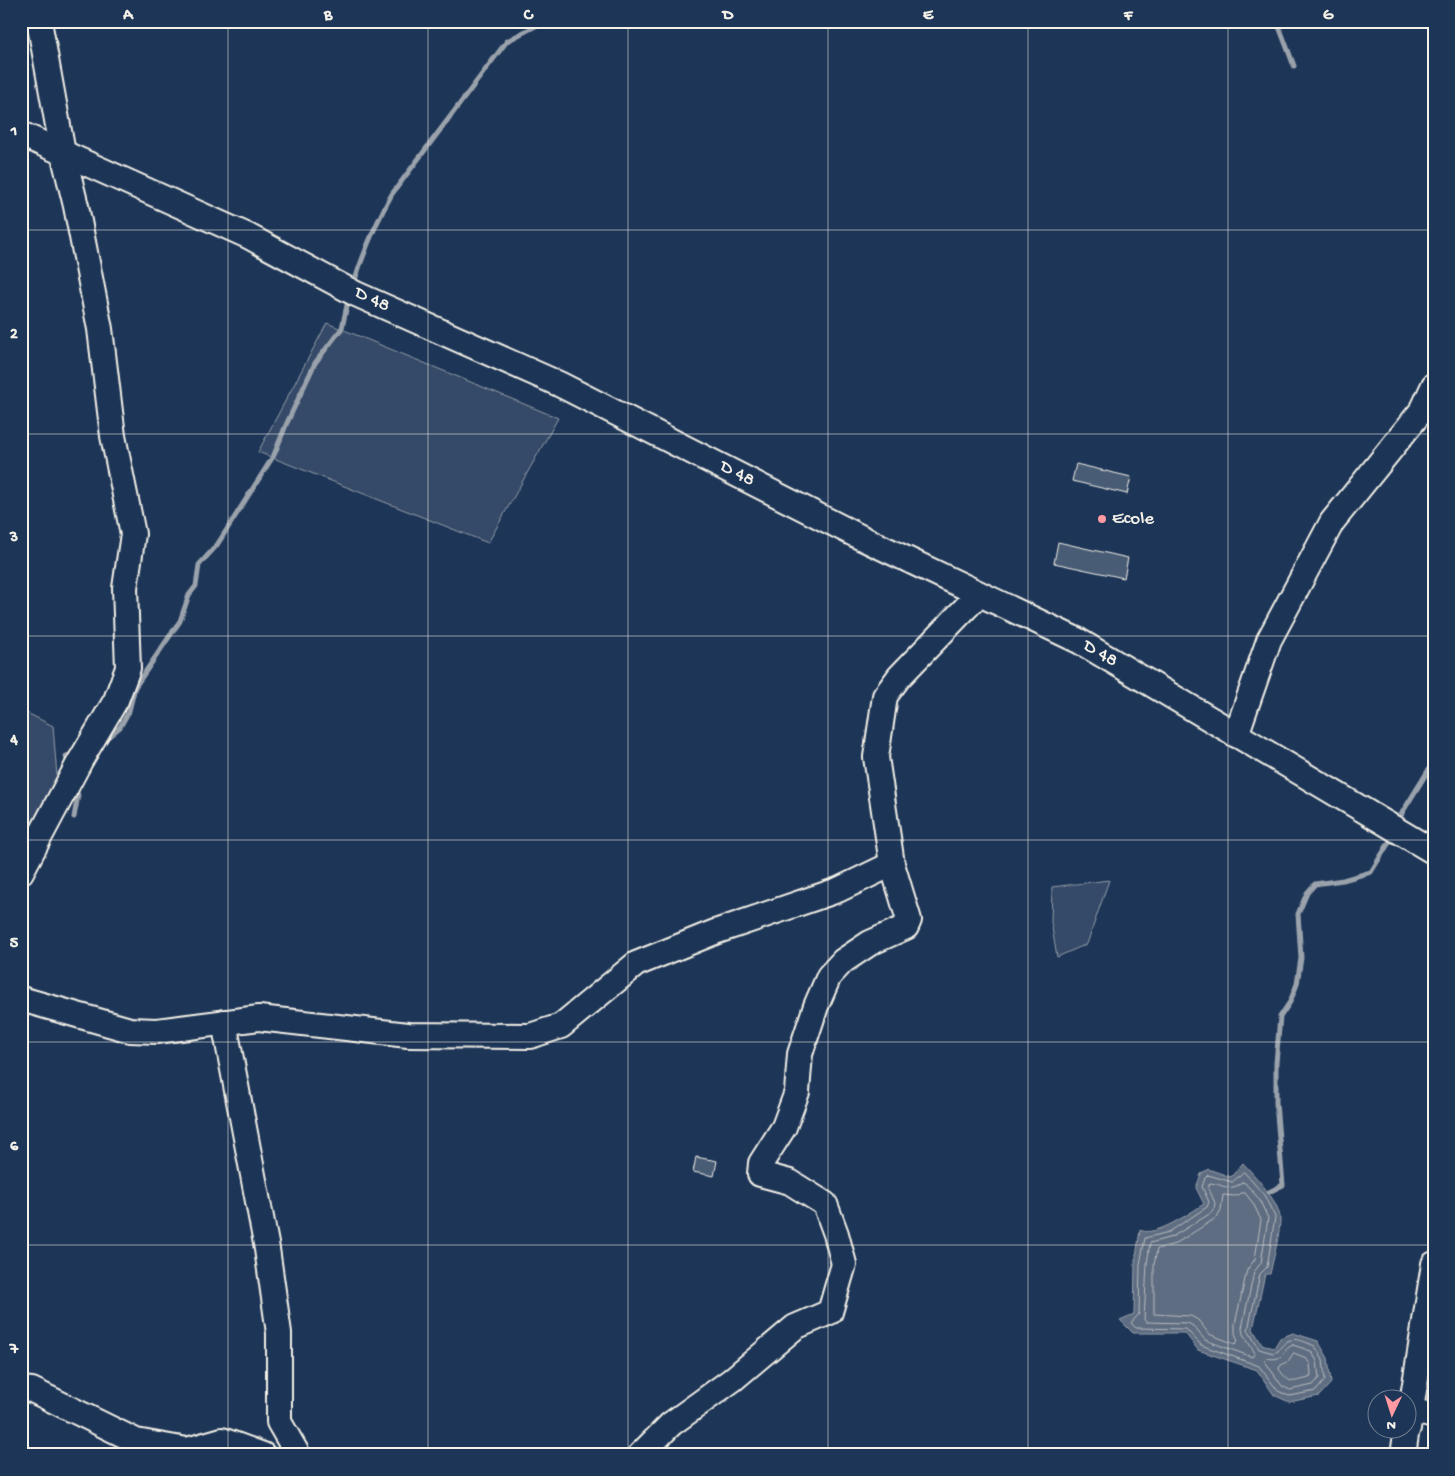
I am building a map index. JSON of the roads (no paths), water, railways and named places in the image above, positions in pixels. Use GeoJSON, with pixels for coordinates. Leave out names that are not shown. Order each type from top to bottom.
{"type":"FeatureCollection","features":[{"type":"Feature","properties":{"kind":"street"},"geometry":{"type":"LineString","coordinates":[[21,872],[80,761],[116,700],[128,668],[125,588],[133,534],[113,436],[100,329],[76,206],[42,149],[39,21]]}},
{"type":"Feature","properties":{"kind":"street","name":"D 48"},"geometry":{"type":"LineString","coordinates":[[21,134],[42,149],[248,236],[351,291],[559,384],[860,537],[1079,641],[1434,852]]}},
{"type":"Feature","properties":{"kind":"street"},"geometry":{"type":"LineString","coordinates":[[1236,735],[1269,640],[1332,522],[1423,410],[1434,385]]}},
{"type":"Feature","properties":{"kind":"street"},"geometry":{"type":"LineString","coordinates":[[640,1455],[671,1424],[732,1380],[795,1327],[830,1312],[844,1264],[825,1204],[790,1182],[760,1174],[761,1163],[784,1127],[797,1092],[800,1054],[816,1006],[830,976],[843,961],[870,943],[906,927],[909,920],[892,864],[876,757],[885,696],[899,677],[979,594]]}},
{"type":"Feature","properties":{"kind":"street"},"geometry":{"type":"LineString","coordinates":[[21,999],[130,1030],[157,1031],[259,1018],[408,1035],[530,1036],[561,1026],[636,964],[715,932],[838,890],[892,864]]}},
{"type":"Feature","properties":{"kind":"street"},"geometry":{"type":"LineString","coordinates":[[224,1022],[267,1250],[279,1333],[279,1422],[298,1455]]}},
{"type":"Feature","properties":{"kind":"street"},"geometry":{"type":"LineString","coordinates":[[1414,1388],[1434,1264]]}},
{"type":"Feature","properties":{"kind":"street"},"geometry":{"type":"LineString","coordinates":[[21,1389],[32,1390],[136,1441],[187,1450],[222,1440],[263,1455]]}},
{"type":"Feature","properties":{"kind":"street"},"geometry":{"type":"LineString","coordinates":[[1418,1420],[1434,1416]]}},
{"type":"Feature","properties":{"kind":"street"},"geometry":{"type":"LineString","coordinates":[[1403,1455],[1406,1438]]}},
{"type":"Feature","properties":{"kind":"water"},"geometry":{"type":"Polygon","coordinates":[[[1243,1163],[1275,1203],[1280,1217],[1270,1274],[1265,1274],[1253,1329],[1262,1345],[1274,1348],[1280,1338],[1293,1333],[1318,1341],[1328,1358],[1331,1383],[1319,1396],[1289,1402],[1274,1395],[1257,1370],[1198,1350],[1185,1333],[1133,1333],[1120,1320],[1134,1314],[1135,1264],[1140,1230],[1147,1232],[1163,1227],[1204,1204],[1196,1188],[1201,1174],[1208,1169],[1231,1177],[1243,1163]]]}},
{"type":"Feature","properties":{"kind":"waterway"},"geometry":{"type":"LineString","coordinates":[[353,286],[370,239],[392,194],[507,41],[545,21]]}},
{"type":"Feature","properties":{"kind":"waterway"},"geometry":{"type":"LineString","coordinates":[[1277,21],[1294,66]]}},
{"type":"Feature","properties":{"kind":"waterway"},"geometry":{"type":"LineString","coordinates":[[103,741],[120,727],[129,711],[135,687],[180,621],[189,595],[196,586],[199,565],[217,545],[274,455],[315,363],[342,328],[349,296]]}},
{"type":"Feature","properties":{"kind":"waterway"},"geometry":{"type":"LineString","coordinates":[[68,766],[66,756],[75,753]]}},
{"type":"Feature","properties":{"kind":"waterway"},"geometry":{"type":"LineString","coordinates":[[1399,824],[1402,813],[1434,761]]}},
{"type":"Feature","properties":{"kind":"waterway"},"geometry":{"type":"LineString","coordinates":[[74,786],[78,795],[74,817]]}},
{"type":"Feature","properties":{"kind":"waterway"},"geometry":{"type":"LineString","coordinates":[[1269,1192],[1283,1185],[1276,1103],[1276,1063],[1280,1017],[1290,1002],[1297,984],[1301,958],[1298,914],[1307,893],[1315,884],[1343,880],[1371,872],[1393,836]]}},
{"type":"Feature","properties":{"kind":"place","name":"Ecole"},"geometry":{"type":"Point","coordinates":[1102,519]}}]}
